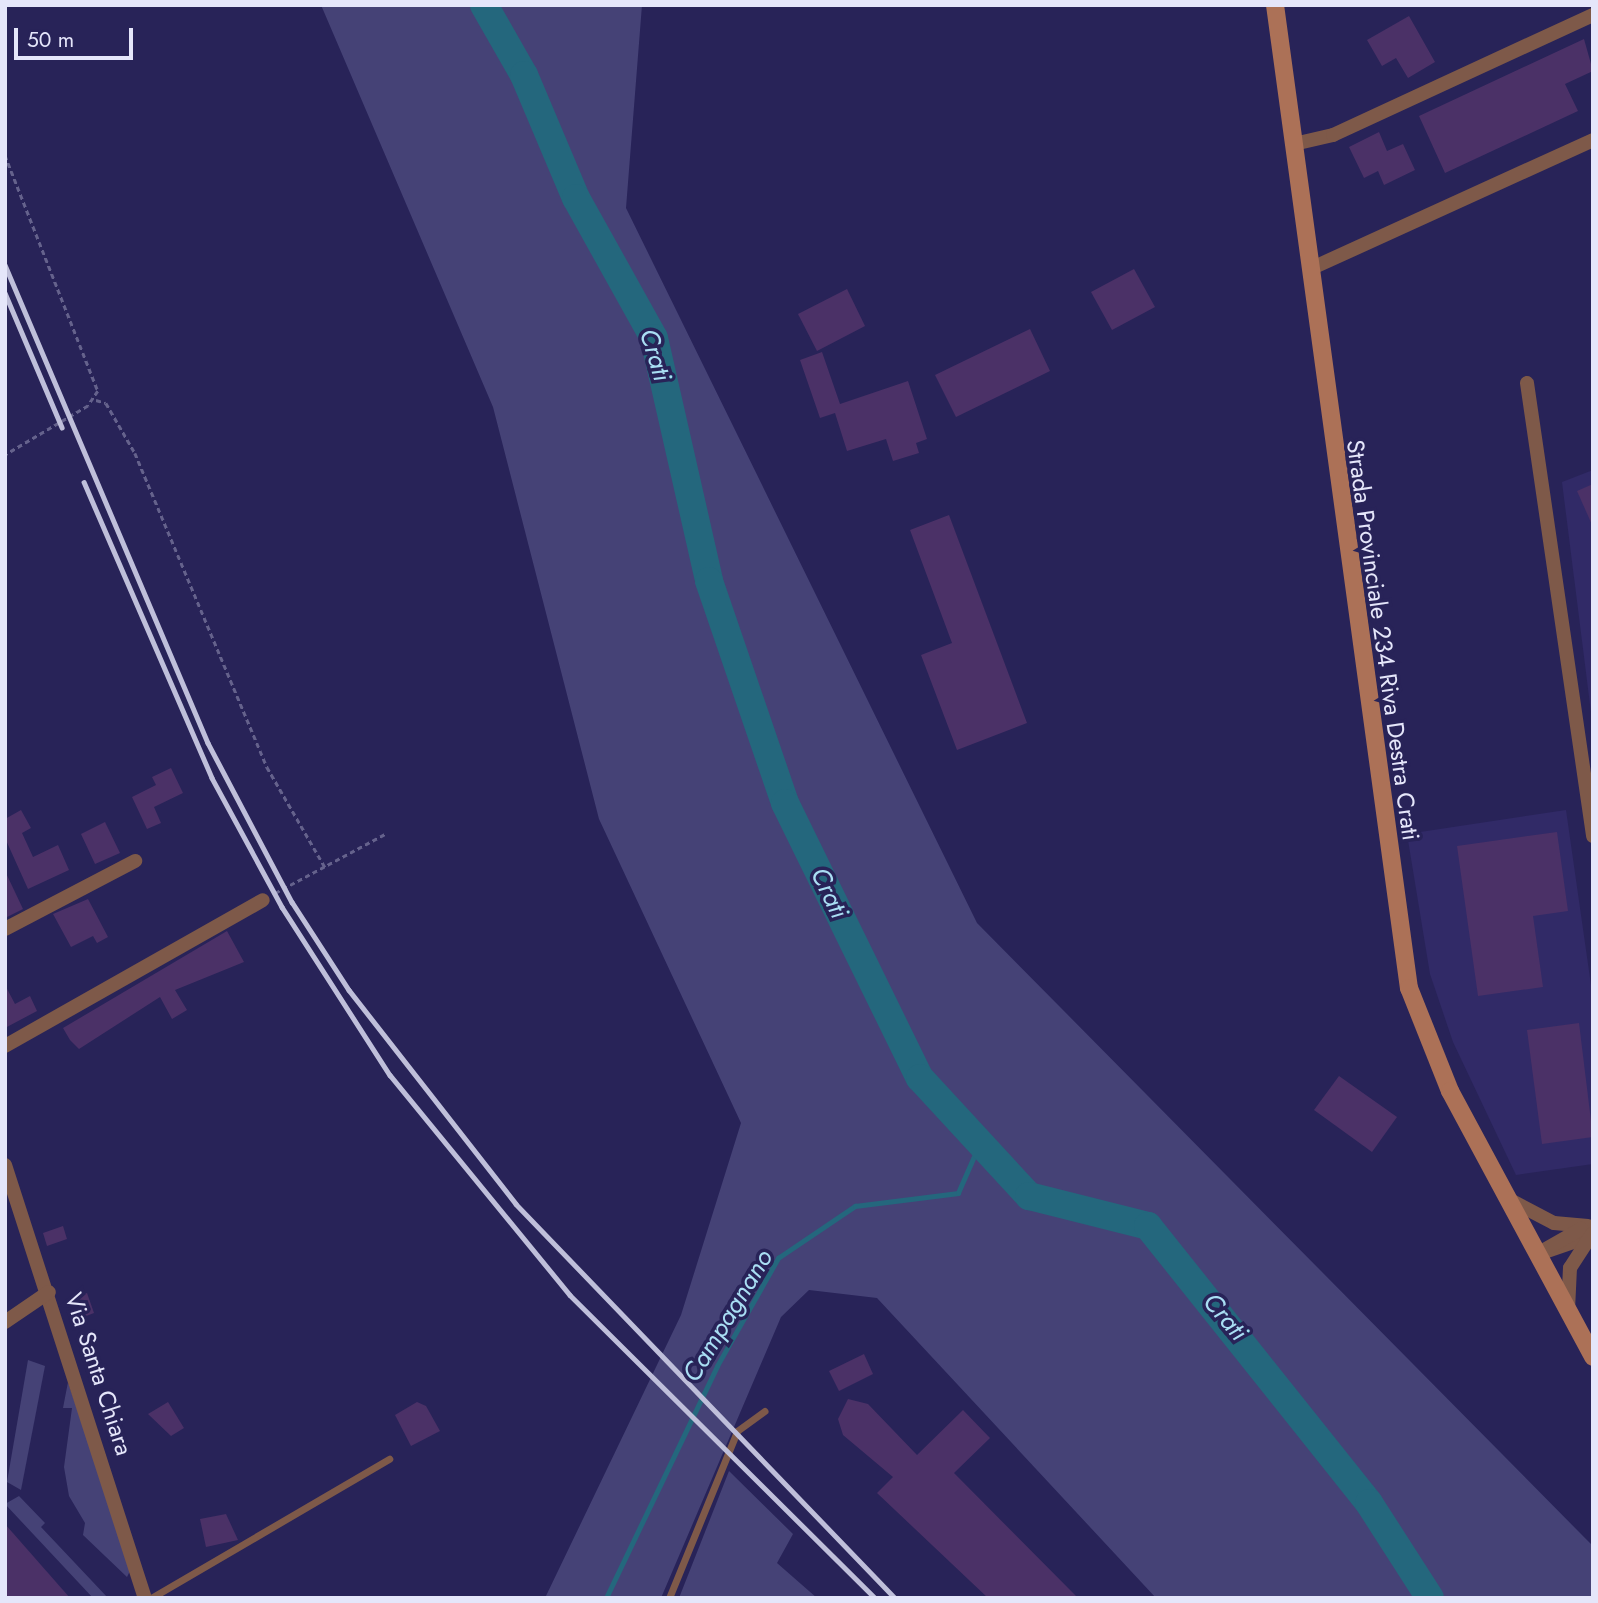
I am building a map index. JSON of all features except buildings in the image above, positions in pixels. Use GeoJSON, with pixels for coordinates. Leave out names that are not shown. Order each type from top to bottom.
{"type":"FeatureCollection","features":[{"type":"Feature","properties":{"kind":"main road","name":"Strada Provinciale 234 Riva Destra Crati"},"geometry":{"type":"LineString","coordinates":[[1275,5],[1409,988],[1450,1091],[1593,1357]]}},
{"type":"Feature","properties":{"kind":"street"},"geometry":{"type":"LineString","coordinates":[[1294,144],[1333,135],[1593,15]]}},
{"type":"Feature","properties":{"kind":"street"},"geometry":{"type":"LineString","coordinates":[[1310,269],[1593,140]]}},
{"type":"Feature","properties":{"kind":"street"},"geometry":{"type":"LineString","coordinates":[[1527,383],[1593,836]]}},
{"type":"Feature","properties":{"kind":"street"},"geometry":{"type":"LineString","coordinates":[[5,929],[135,862]]}},
{"type":"Feature","properties":{"kind":"street"},"geometry":{"type":"LineString","coordinates":[[5,1046],[263,900]]}},
{"type":"Feature","properties":{"kind":"street","name":"Via Santa Chiara"},"geometry":{"type":"LineString","coordinates":[[5,1165],[49,1293],[145,1598]]}},
{"type":"Feature","properties":{"kind":"street"},"geometry":{"type":"LineString","coordinates":[[1507,1199],[1546,1220],[1591,1230]]}},
{"type":"Feature","properties":{"kind":"street"},"geometry":{"type":"LineString","coordinates":[[1536,1254],[1591,1230]]}},
{"type":"Feature","properties":{"kind":"street"},"geometry":{"type":"LineString","coordinates":[[1568,1311],[1570,1268],[1591,1230]]}},
{"type":"Feature","properties":{"kind":"street"},"geometry":{"type":"LineString","coordinates":[[5,1322],[49,1293]]}},
{"type":"Feature","properties":{"kind":"lane"},"geometry":{"type":"LineString","coordinates":[[669,1598],[737,1431],[765,1411]]}},
{"type":"Feature","properties":{"kind":"lane"},"geometry":{"type":"LineString","coordinates":[[151,1598],[389,1460]]}},
{"type":"Feature","properties":{"kind":"path"},"geometry":{"type":"LineString","coordinates":[[5,155],[97,382],[96,400]]}},
{"type":"Feature","properties":{"kind":"path"},"geometry":{"type":"LineString","coordinates":[[5,456],[96,400],[106,403],[135,453],[267,767],[325,867]]}},
{"type":"Feature","properties":{"kind":"path"},"geometry":{"type":"LineString","coordinates":[[263,900],[385,834]]}},
{"type":"Feature","properties":{"kind":"shaded area"},"geometry":{"type":"Polygon","coordinates":[[[321,5],[642,5],[626,208],[977,923],[1593,1546],[1593,1598],[1156,1598],[877,1298],[809,1290],[781,1317],[661,1598],[545,1598],[681,1315],[741,1123],[599,819],[493,407],[321,5]]]}},
{"type":"Feature","properties":{"kind":"shaded area"},"geometry":{"type":"Polygon","coordinates":[[[1593,470],[1593,728],[1562,482],[1593,470]]]}},
{"type":"Feature","properties":{"kind":"shaded area"},"geometry":{"type":"Polygon","coordinates":[[[1566,810],[1593,999],[1593,1164],[1516,1175],[1453,1042],[1430,974],[1407,834],[1566,810]]]}},
{"type":"Feature","properties":{"kind":"shaded area"},"geometry":{"type":"Polygon","coordinates":[[[28,1360],[45,1366],[21,1490],[7,1482],[28,1360]]]}},
{"type":"Feature","properties":{"kind":"shaded area"},"geometry":{"type":"Polygon","coordinates":[[[68,1382],[131,1569],[127,1577],[83,1535],[85,1523],[69,1496],[64,1467],[72,1408],[63,1408],[68,1382]]]}},
{"type":"Feature","properties":{"kind":"shaded area"},"geometry":{"type":"Polygon","coordinates":[[[729,1471],[793,1534],[777,1563],[817,1598],[679,1598],[729,1471]]]}},
{"type":"Feature","properties":{"kind":"shaded area"},"geometry":{"type":"Polygon","coordinates":[[[19,1496],[45,1523],[41,1527],[108,1598],[93,1598],[5,1504],[19,1496]]]}},
{"type":"Feature","properties":{"kind":"waterway","name":"Crati"},"geometry":{"type":"LineString","coordinates":[[484,5],[524,75],[576,198],[654,338],[709,581],[785,803],[920,1078],[1029,1196],[1148,1226],[1369,1503],[1430,1598]]}},
{"type":"Feature","properties":{"kind":"waterway","name":"Campagnano"},"geometry":{"type":"LineString","coordinates":[[606,1598],[717,1366],[778,1258],[855,1206],[958,1193],[975,1154],[961,1123]]}},
{"type":"Feature","properties":{"kind":"railway"},"geometry":{"type":"LineString","coordinates":[[5,265],[208,743],[292,902],[349,990],[516,1204],[895,1598]]}},
{"type":"Feature","properties":{"kind":"railway"},"geometry":{"type":"LineString","coordinates":[[5,293],[62,427]]}},
{"type":"Feature","properties":{"kind":"railway"},"geometry":{"type":"LineString","coordinates":[[84,482],[212,778],[282,907],[390,1075],[570,1295],[875,1598]]}}]}
